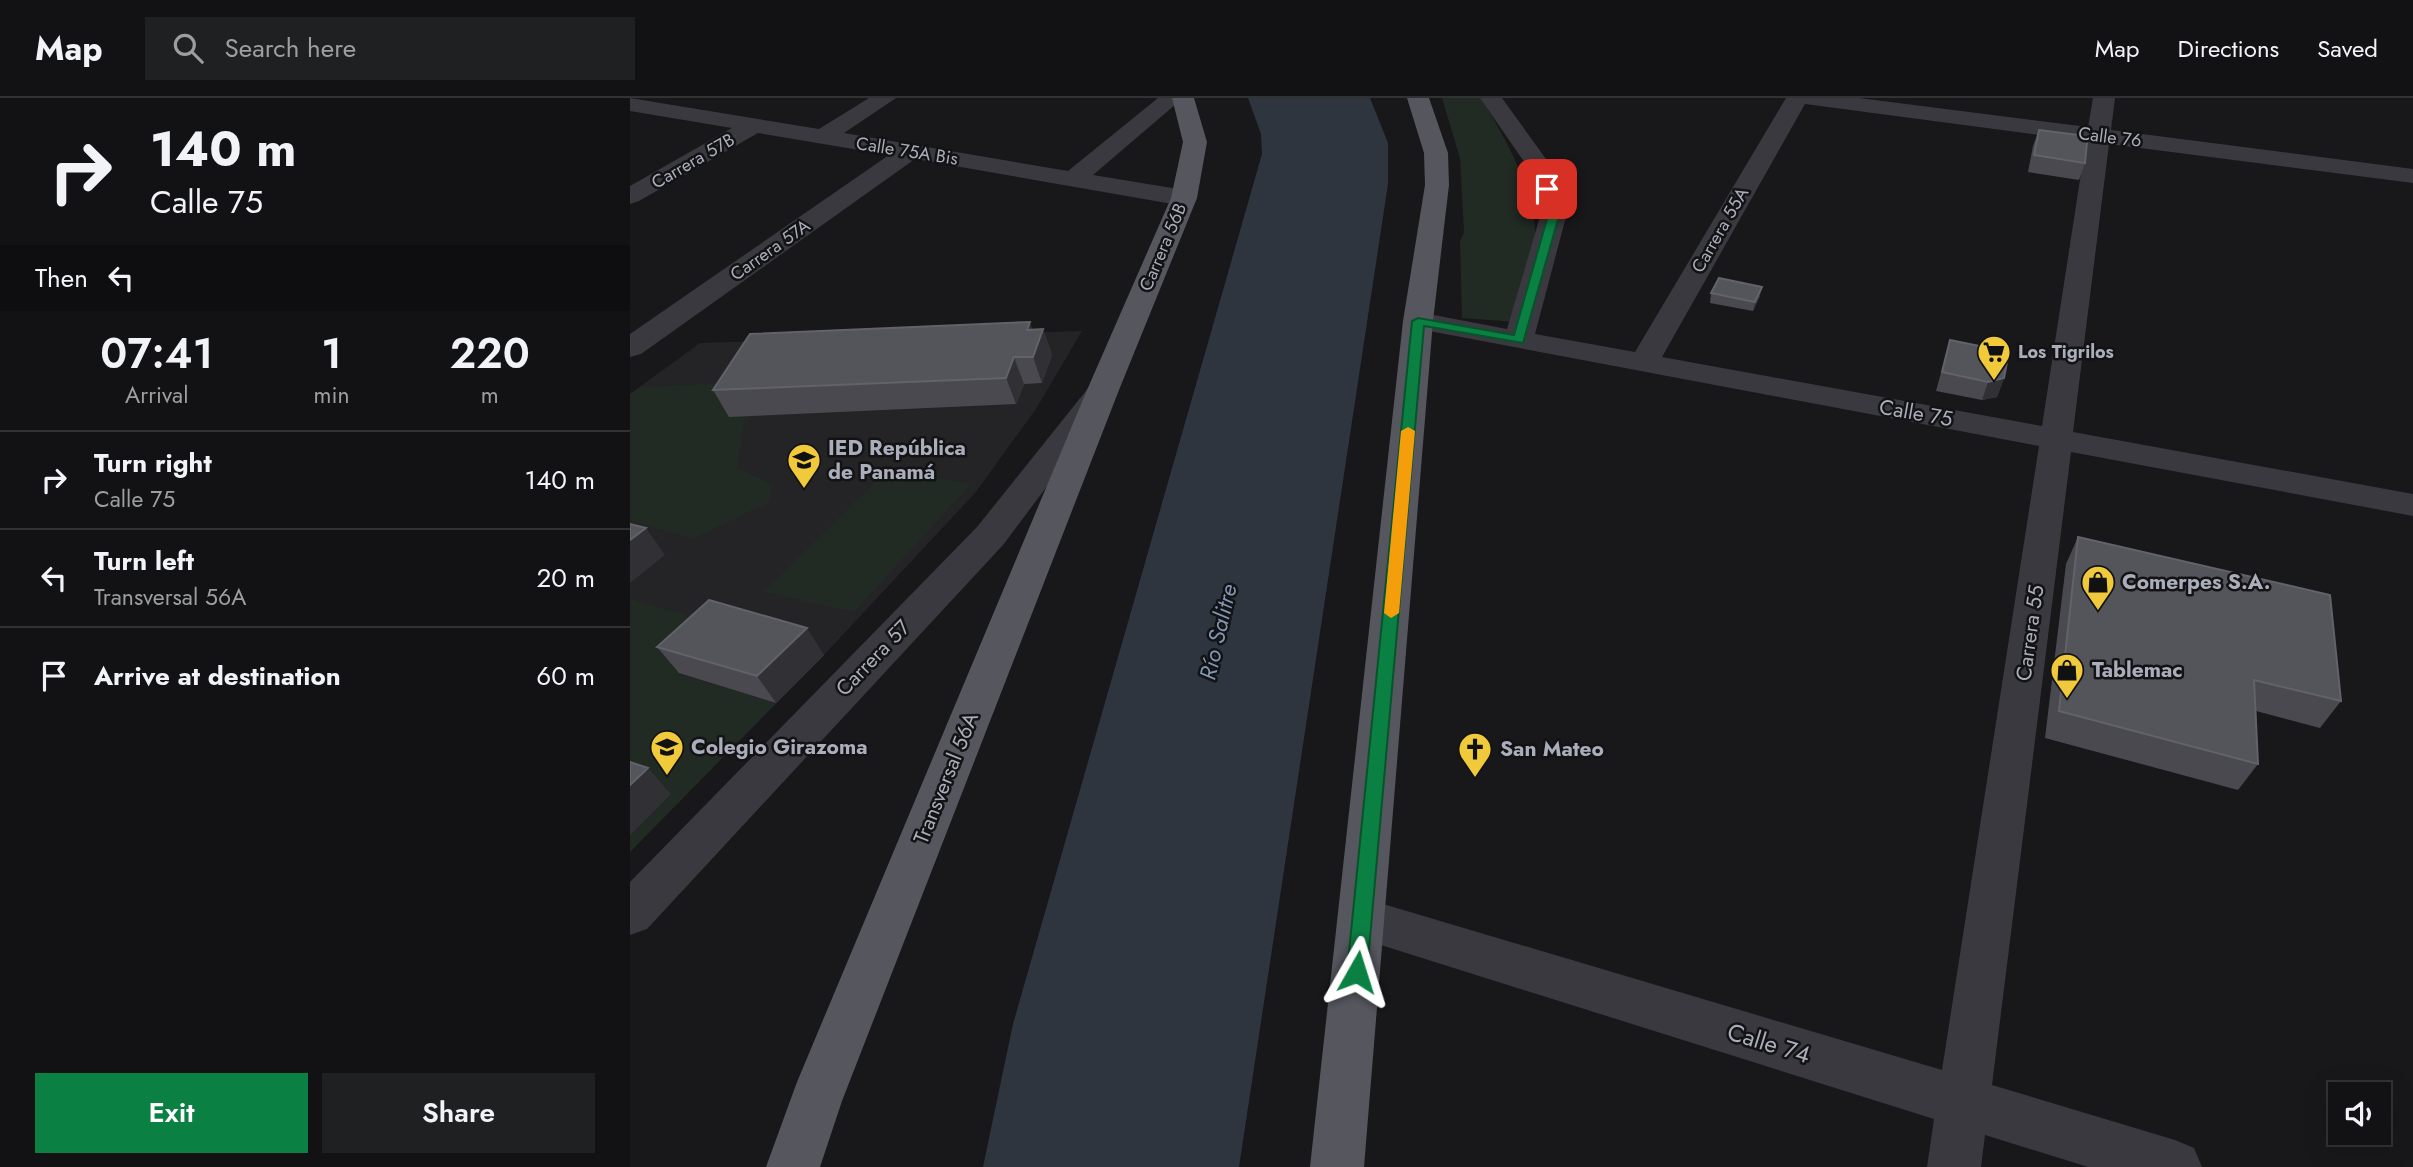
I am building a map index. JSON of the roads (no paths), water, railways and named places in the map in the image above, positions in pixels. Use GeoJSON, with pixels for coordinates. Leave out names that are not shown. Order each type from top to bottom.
{"type":"FeatureCollection","features":[{"type":"Feature","properties":{"kind":"main road","name":"Carrera 56B"},"geometry":{"type":"LineString","coordinates":[[1103,390],[1184,198],[1195,142],[1183,98]]}},
{"type":"Feature","properties":{"kind":"main road"},"geometry":{"type":"LineString","coordinates":[[1337,1167],[1363,919],[1418,321],[1437,185],[1436,153],[1418,98]]}},
{"type":"Feature","properties":{"kind":"main road","name":"Transversal 56A"},"geometry":{"type":"LineString","coordinates":[[793,1167],[821,1088],[1103,390]]}},
{"type":"Feature","properties":{"kind":"street"},"geometry":{"type":"LineString","coordinates":[[822,137],[885,98]]}},
{"type":"Feature","properties":{"kind":"street"},"geometry":{"type":"LineString","coordinates":[[1073,179],[1172,98]]}},
{"type":"Feature","properties":{"kind":"street"},"geometry":{"type":"LineString","coordinates":[[1491,98],[1539,166],[1554,212],[1519,340]]}},
{"type":"Feature","properties":{"kind":"street","name":"Carrera 55A"},"geometry":{"type":"LineString","coordinates":[[1643,363],[1797,98]]}},
{"type":"Feature","properties":{"kind":"street","name":"Calle 76"},"geometry":{"type":"LineString","coordinates":[[1806,98],[2413,176]]}},
{"type":"Feature","properties":{"kind":"street","name":"Carrera 55"},"geometry":{"type":"LineString","coordinates":[[1954,1167],[2104,98]]}},
{"type":"Feature","properties":{"kind":"street","name":"Calle 75A Bis"},"geometry":{"type":"LineString","coordinates":[[630,104],[1184,198]]}},
{"type":"Feature","properties":{"kind":"street","name":"Carrera 57B"},"geometry":{"type":"LineString","coordinates":[[630,196],[755,125]]}},
{"type":"Feature","properties":{"kind":"street","name":"Carrera 57A"},"geometry":{"type":"LineString","coordinates":[[630,348],[911,151]]}},
{"type":"Feature","properties":{"kind":"street","name":"Calle 75"},"geometry":{"type":"LineString","coordinates":[[1418,321],[2413,505]]}},
{"type":"Feature","properties":{"kind":"street","name":"Carrera 57"},"geometry":{"type":"LineString","coordinates":[[630,914],[990,536],[1103,390]]}},
{"type":"Feature","properties":{"kind":"street","name":"Calle 74"},"geometry":{"type":"LineString","coordinates":[[1363,919],[2175,1167]]}},
{"type":"Feature","properties":{"kind":"water","name":"Río Salitre"},"geometry":{"type":"Polygon","coordinates":[[[1248,98],[1370,98],[1388,143],[1388,184],[1239,1167],[983,1167],[1013,1024],[1262,154],[1261,134],[1248,98]]]}},
{"type":"Feature","properties":{"kind":"place","name":"Los Tigrilos"},"geometry":{"type":"Point","coordinates":[1994,382]}},
{"type":"Feature","properties":{"kind":"place","name":"IED República de Panamá"},"geometry":{"type":"Point","coordinates":[804,490]}},
{"type":"Feature","properties":{"kind":"place","name":"Comerpes S.A."},"geometry":{"type":"Point","coordinates":[2098,612]}},
{"type":"Feature","properties":{"kind":"place","name":"Tablemac"},"geometry":{"type":"Point","coordinates":[2067,700]}},
{"type":"Feature","properties":{"kind":"place","name":"Colegio Girazoma"},"geometry":{"type":"Point","coordinates":[667,777]}},
{"type":"Feature","properties":{"kind":"place","name":"San Mateo"},"geometry":{"type":"Point","coordinates":[1475,779]}}]}
